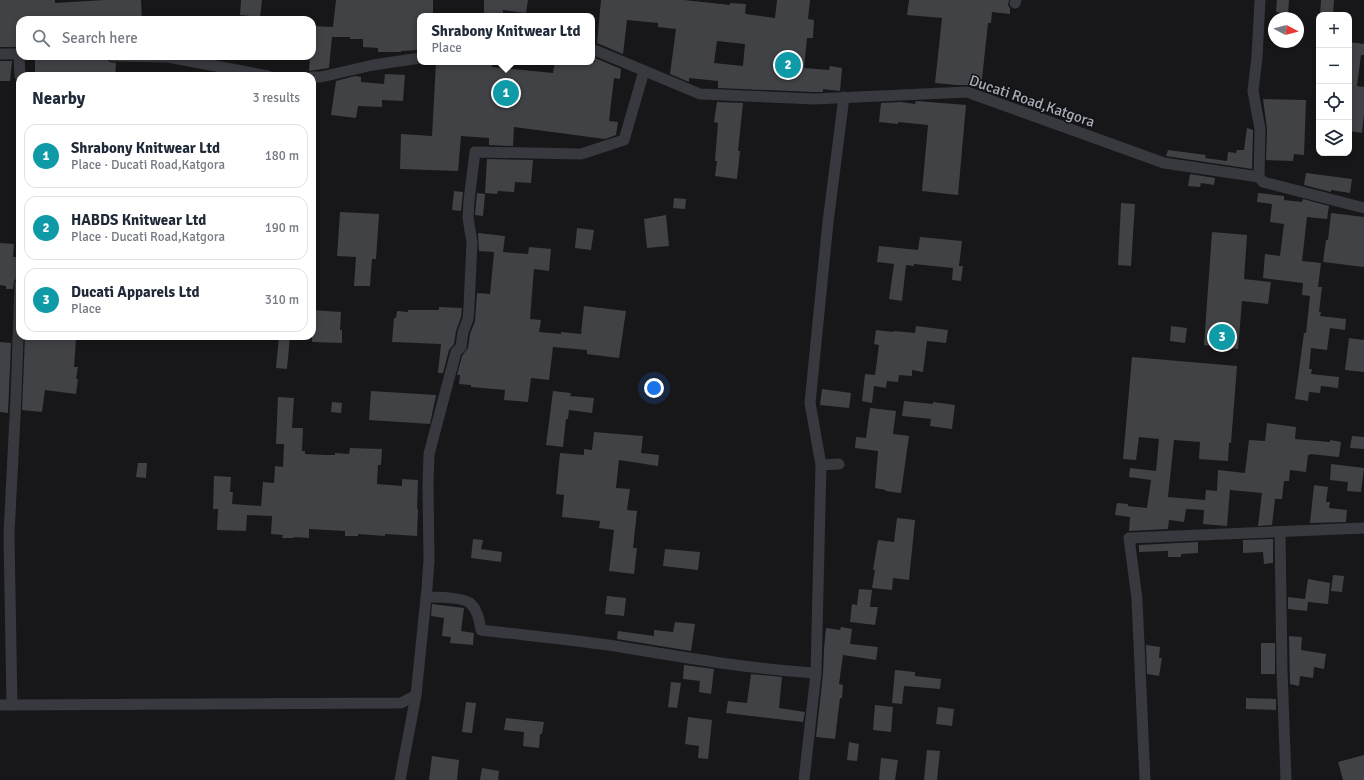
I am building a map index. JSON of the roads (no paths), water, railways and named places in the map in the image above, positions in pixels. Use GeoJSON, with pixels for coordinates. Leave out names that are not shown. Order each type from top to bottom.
{"type":"FeatureCollection","features":[{"type":"Feature","properties":{"kind":"street"},"geometry":{"type":"LineString","coordinates":[[1260,0],[1257,57],[1253,91],[1260,129],[1260,177]]}},
{"type":"Feature","properties":{"kind":"street","name":"Ducati Road,Katgora"},"geometry":{"type":"LineString","coordinates":[[595,50],[700,94],[814,99],[966,92],[1164,163],[1260,177],[1263,182],[1364,208]]}},
{"type":"Feature","properties":{"kind":"street"},"geometry":{"type":"LineString","coordinates":[[0,54],[16,54]]}},
{"type":"Feature","properties":{"kind":"street"},"geometry":{"type":"LineString","coordinates":[[316,77],[373,65],[417,58]]}},
{"type":"Feature","properties":{"kind":"street"},"geometry":{"type":"LineString","coordinates":[[20,60],[20,72]]}},
{"type":"Feature","properties":{"kind":"street"},"geometry":{"type":"LineString","coordinates":[[184,60],[247,72]]}},
{"type":"Feature","properties":{"kind":"street"},"geometry":{"type":"LineString","coordinates":[[400,780],[416,695],[426,596],[429,561],[429,454],[456,352],[461,347],[463,332],[468,320],[472,242],[468,218],[475,152],[581,154],[624,140],[644,71]]}},
{"type":"Feature","properties":{"kind":"street"},"geometry":{"type":"LineString","coordinates":[[804,780],[816,673],[821,465],[810,403],[828,222],[844,97]]}},
{"type":"Feature","properties":{"kind":"street"},"geometry":{"type":"LineString","coordinates":[[12,705],[9,534],[18,340]]}},
{"type":"Feature","properties":{"kind":"street"},"geometry":{"type":"LineString","coordinates":[[821,465],[839,464]]}},
{"type":"Feature","properties":{"kind":"street"},"geometry":{"type":"LineString","coordinates":[[1145,780],[1137,599],[1129,538],[1364,528]]}},
{"type":"Feature","properties":{"kind":"street"},"geometry":{"type":"LineString","coordinates":[[1280,532],[1282,670],[1286,780]]}},
{"type":"Feature","properties":{"kind":"street"},"geometry":{"type":"LineString","coordinates":[[426,596],[470,602],[478,613],[481,630],[607,645],[785,672],[816,673]]}},
{"type":"Feature","properties":{"kind":"street"},"geometry":{"type":"LineString","coordinates":[[0,705],[401,703],[416,695]]}},
{"type":"Feature","properties":{"kind":"place","name":"HABDS Knitwear Ltd"},"geometry":{"type":"Point","coordinates":[788,65]}},
{"type":"Feature","properties":{"kind":"place","name":"Shrabony Knitwear Ltd"},"geometry":{"type":"Point","coordinates":[506,93]}},
{"type":"Feature","properties":{"kind":"place","name":"Ducati Apparels Ltd"},"geometry":{"type":"Point","coordinates":[1222,337]}}]}
